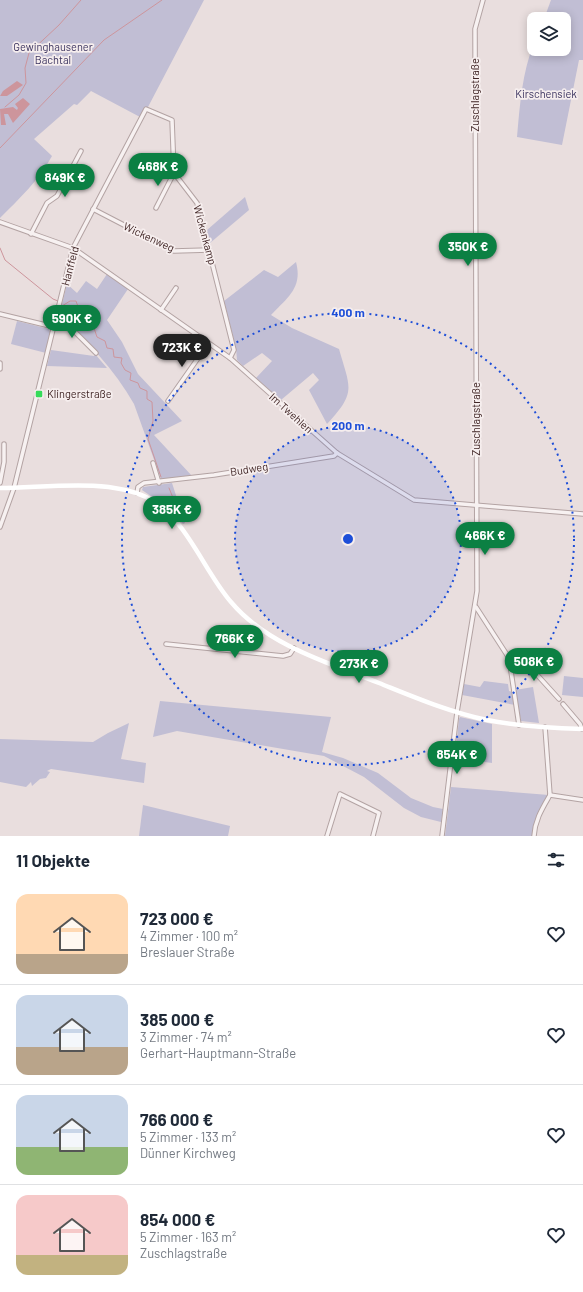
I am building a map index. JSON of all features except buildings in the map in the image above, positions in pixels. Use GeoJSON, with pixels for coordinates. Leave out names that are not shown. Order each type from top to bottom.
{"type":"FeatureCollection","features":[{"type":"Feature","properties":{"kind":"street","name":"Zuschlagstraße"},"geometry":{"type":"LineString","coordinates":[[442,836],[457,712],[477,591],[475,29],[483,0]]}},
{"type":"Feature","properties":{"kind":"street","name":"Hanffeld"},"geometry":{"type":"LineString","coordinates":[[0,527],[14,488],[73,248],[146,109],[172,120],[174,173]]}},
{"type":"Feature","properties":{"kind":"street"},"geometry":{"type":"LineString","coordinates":[[31,234],[47,203],[57,196],[81,151]]}},
{"type":"Feature","properties":{"kind":"street"},"geometry":{"type":"LineString","coordinates":[[156,208],[174,173]]}},
{"type":"Feature","properties":{"kind":"street","name":"Wickenkamp"},"geometry":{"type":"LineString","coordinates":[[174,173],[197,203],[234,350],[230,358]]}},
{"type":"Feature","properties":{"kind":"street","name":"Wickenweg"},"geometry":{"type":"LineString","coordinates":[[93,209],[174,251],[209,250]]}},
{"type":"Feature","properties":{"kind":"street","name":"Im Twehlen"},"geometry":{"type":"LineString","coordinates":[[0,222],[73,248],[230,358],[337,453],[414,500],[583,514]]}},
{"type":"Feature","properties":{"kind":"street"},"geometry":{"type":"LineString","coordinates":[[161,310],[176,288]]}},
{"type":"Feature","properties":{"kind":"street"},"geometry":{"type":"LineString","coordinates":[[0,314],[54,327]]}},
{"type":"Feature","properties":{"kind":"street"},"geometry":{"type":"LineString","coordinates":[[57,314],[96,353]]}},
{"type":"Feature","properties":{"kind":"street"},"geometry":{"type":"LineString","coordinates":[[168,401],[208,344]]}},
{"type":"Feature","properties":{"kind":"street"},"geometry":{"type":"LineString","coordinates":[[0,364],[0,369]]}},
{"type":"Feature","properties":{"kind":"street"},"geometry":{"type":"LineString","coordinates":[[0,483],[4,462],[4,444]]}},
{"type":"Feature","properties":{"kind":"street","name":"Budweg"},"geometry":{"type":"LineString","coordinates":[[137,493],[138,487],[144,483],[159,483],[334,456],[337,453]]}},
{"type":"Feature","properties":{"kind":"street"},"geometry":{"type":"LineString","coordinates":[[154,462],[159,483]]}},
{"type":"Feature","properties":{"kind":"street"},"geometry":{"type":"LineString","coordinates":[[0,488],[109,486],[137,493],[153,501],[176,522],[205,568],[231,603],[248,619],[294,648],[457,712],[485,719],[519,724],[582,729],[580,724],[563,704]]}},
{"type":"Feature","properties":{"kind":"street"},"geometry":{"type":"LineString","coordinates":[[475,606],[509,658],[519,724]]}},
{"type":"Feature","properties":{"kind":"street"},"geometry":{"type":"LineString","coordinates":[[166,644],[283,656],[290,654],[294,648]]}},
{"type":"Feature","properties":{"kind":"street"},"geometry":{"type":"LineString","coordinates":[[509,658],[530,667],[559,699]]}},
{"type":"Feature","properties":{"kind":"street"},"geometry":{"type":"LineString","coordinates":[[534,836],[534,826],[538,815],[550,795],[545,727]]}},
{"type":"Feature","properties":{"kind":"street"},"geometry":{"type":"LineString","coordinates":[[327,836],[340,794],[379,813],[373,836]]}},
{"type":"Feature","properties":{"kind":"street"},"geometry":{"type":"LineString","coordinates":[[550,795],[583,800]]}},
{"type":"Feature","properties":{"kind":"green space","name":"Gewinghausener Bachtal"},"geometry":{"type":"Polygon","coordinates":[[[0,0],[204,0],[148,107],[146,107],[140,117],[91,91],[77,105],[74,104],[34,139],[52,156],[35,181],[0,218],[0,0]]]}},
{"type":"Feature","properties":{"kind":"green space","name":"Kirschensiek"},"geometry":{"type":"Polygon","coordinates":[[[551,0],[583,0],[583,60],[579,60],[562,145],[517,137],[524,77],[530,56],[571,56],[571,12],[547,12],[551,0]]]}},
{"type":"Feature","properties":{"kind":"green space"},"geometry":{"type":"Polygon","coordinates":[[[245,197],[249,210],[210,243],[207,230],[245,197]]]}},
{"type":"Feature","properties":{"kind":"green space"},"geometry":{"type":"Polygon","coordinates":[[[296,262],[298,271],[295,286],[288,298],[271,315],[292,328],[339,349],[348,381],[347,396],[337,413],[327,424],[309,390],[319,380],[313,373],[281,400],[256,378],[272,361],[262,353],[243,366],[237,360],[236,348],[224,301],[264,270],[278,277],[296,262]]]}},
{"type":"Feature","properties":{"kind":"green space"},"geometry":{"type":"Polygon","coordinates":[[[107,274],[128,289],[107,320],[122,342],[138,374],[182,421],[154,435],[192,476],[161,479],[134,404],[118,379],[100,356],[60,312],[67,284],[77,293],[86,281],[97,289],[107,274]]]}},
{"type":"Feature","properties":{"kind":"green space"},"geometry":{"type":"Polygon","coordinates":[[[17,321],[49,329],[50,332],[46,353],[11,344],[17,321]]]}},
{"type":"Feature","properties":{"kind":"green space"},"geometry":{"type":"Polygon","coordinates":[[[51,350],[94,356],[95,354],[107,368],[47,366],[51,350]]]}},
{"type":"Feature","properties":{"kind":"green space"},"geometry":{"type":"Polygon","coordinates":[[[172,483],[185,523],[183,524],[167,507],[142,490],[143,487],[172,483]]]}},
{"type":"Feature","properties":{"kind":"green space"},"geometry":{"type":"Polygon","coordinates":[[[564,676],[583,678],[583,697],[562,695],[564,676]]]}},
{"type":"Feature","properties":{"kind":"green space"},"geometry":{"type":"Polygon","coordinates":[[[484,681],[508,684],[509,691],[513,692],[515,705],[462,695],[464,684],[480,687],[484,681]]]}},
{"type":"Feature","properties":{"kind":"green space"},"geometry":{"type":"Polygon","coordinates":[[[533,687],[539,723],[521,721],[515,690],[533,687]]]}},
{"type":"Feature","properties":{"kind":"green space"},"geometry":{"type":"Polygon","coordinates":[[[160,701],[331,717],[322,752],[343,758],[378,773],[411,798],[433,807],[443,809],[441,822],[421,817],[404,808],[364,777],[324,756],[177,731],[153,737],[160,701]]]}},
{"type":"Feature","properties":{"kind":"green space"},"geometry":{"type":"Polygon","coordinates":[[[460,717],[492,724],[492,763],[455,758],[460,717]]]}},
{"type":"Feature","properties":{"kind":"green space"},"geometry":{"type":"Polygon","coordinates":[[[129,723],[121,759],[146,763],[144,783],[51,769],[47,771],[50,772],[46,778],[40,779],[32,786],[31,782],[26,787],[0,782],[0,739],[93,742],[129,723]]]}},
{"type":"Feature","properties":{"kind":"green space"},"geometry":{"type":"Polygon","coordinates":[[[451,787],[549,795],[536,819],[533,836],[445,836],[451,787]]]}},
{"type":"Feature","properties":{"kind":"green space"},"geometry":{"type":"Polygon","coordinates":[[[143,805],[230,826],[228,836],[139,836],[143,805]]]}},
{"type":"Feature","properties":{"kind":"shaded area"},"geometry":{"type":"Polygon","coordinates":[[[17,81],[23,85],[7,96],[0,96],[3,91],[17,81]]]}},
{"type":"Feature","properties":{"kind":"shaded area"},"geometry":{"type":"Polygon","coordinates":[[[23,98],[30,104],[13,123],[8,114],[4,114],[6,125],[1,125],[0,109],[13,107],[17,110],[18,108],[15,104],[23,98]]]}},
{"type":"Feature","properties":{"kind":"waterway"},"geometry":{"type":"LineString","coordinates":[[5,107],[19,95],[26,83],[25,68],[29,53],[59,25],[81,0]]}},
{"type":"Feature","properties":{"kind":"waterway"},"geometry":{"type":"LineString","coordinates":[[0,148],[104,40],[162,0]]}},
{"type":"Feature","properties":{"kind":"waterway"},"geometry":{"type":"LineString","coordinates":[[0,248],[5,260],[53,299],[58,301]]}},
{"type":"Feature","properties":{"kind":"waterway"},"geometry":{"type":"LineString","coordinates":[[62,306],[70,301],[76,301],[86,321],[93,325],[97,337],[105,341],[107,348],[113,349],[114,357],[122,358],[121,363],[125,370],[131,373],[130,380],[138,383],[140,388],[147,391],[147,399],[152,402],[153,421],[148,439],[161,477]]}},
{"type":"Feature","properties":{"kind":"waterway"},"geometry":{"type":"LineString","coordinates":[[169,488],[180,515]]}},
{"type":"Feature","properties":{"kind":"place","name":"Klingerstraße"},"geometry":{"type":"Point","coordinates":[39,394]}}]}
